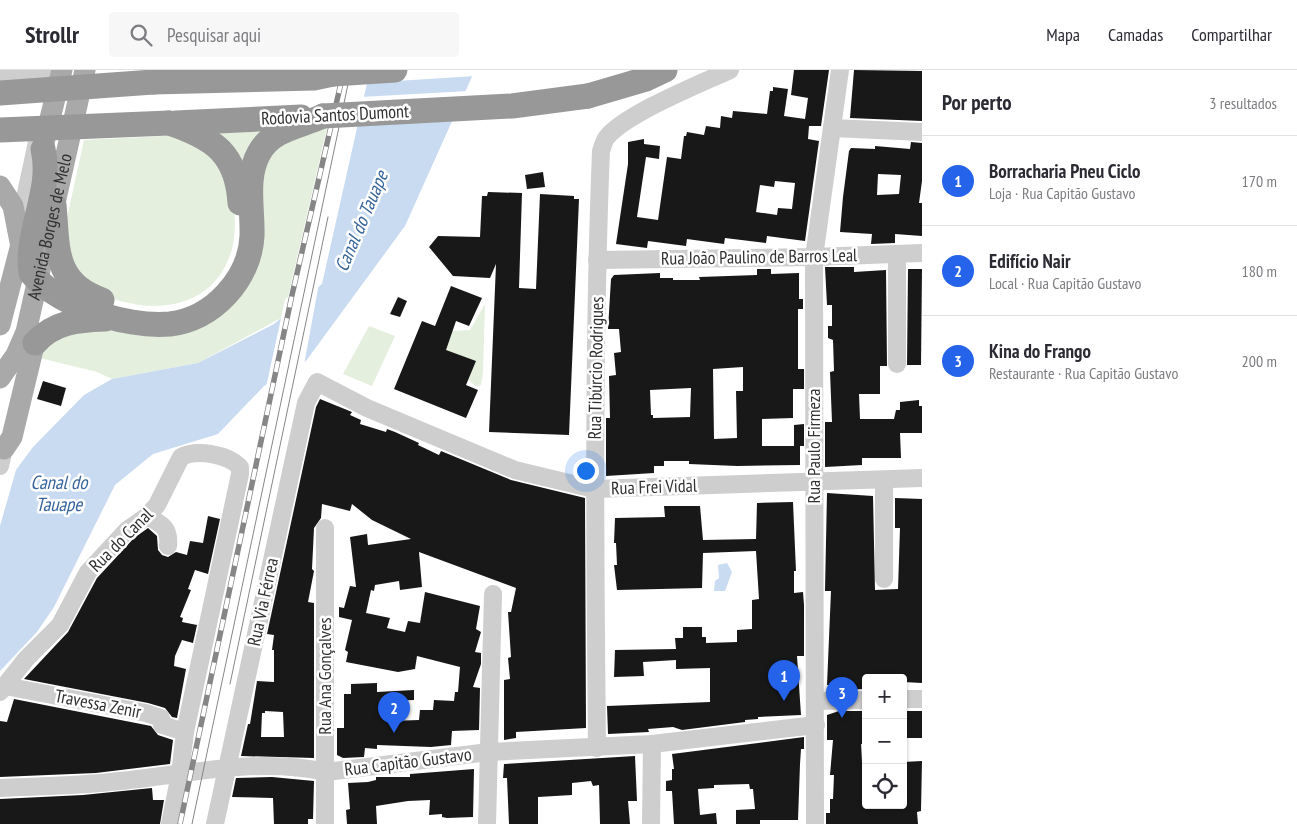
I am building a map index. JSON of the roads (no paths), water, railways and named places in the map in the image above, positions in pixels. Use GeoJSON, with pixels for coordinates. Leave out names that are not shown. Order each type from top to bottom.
{"type":"FeatureCollection","features":[{"type":"Feature","properties":{"kind":"highway"},"geometry":{"type":"LineString","coordinates":[[152,82],[186,70]]}},
{"type":"Feature","properties":{"kind":"highway"},"geometry":{"type":"LineString","coordinates":[[0,93],[152,82],[314,78],[324,72],[395,70]]}},
{"type":"Feature","properties":{"kind":"highway","name":"Rodovia Santos Dumont"},"geometry":{"type":"LineString","coordinates":[[0,130],[169,124],[512,106],[588,96],[646,79],[665,70]]}},
{"type":"Feature","properties":{"kind":"highway"},"geometry":{"type":"LineString","coordinates":[[54,205],[59,260],[62,267],[77,286],[95,297],[136,310],[167,313],[201,302],[221,285],[231,270],[240,239],[245,185],[259,154],[270,138],[286,129],[300,126],[323,116]]}},
{"type":"Feature","properties":{"kind":"highway"},"geometry":{"type":"LineString","coordinates":[[25,349],[51,328],[69,321],[109,318],[143,323],[169,324],[192,317],[217,303],[237,280],[249,253],[252,237],[245,185],[220,149],[194,131],[169,124]]}},
{"type":"Feature","properties":{"kind":"highway"},"geometry":{"type":"LineString","coordinates":[[43,149],[47,172],[30,264],[31,273],[42,285],[109,318]]}},
{"type":"Feature","properties":{"kind":"main road","name":"Avenida Borges de Melo"},"geometry":{"type":"LineString","coordinates":[[0,325],[15,272],[62,70]]}},
{"type":"Feature","properties":{"kind":"main road","name":"Avenida Borges de Melo"},"geometry":{"type":"LineString","coordinates":[[2,458],[12,437],[25,349],[43,314],[42,285],[54,205],[85,70]]}},
{"type":"Feature","properties":{"kind":"main road"},"geometry":{"type":"LineString","coordinates":[[0,186],[13,206],[21,247]]}},
{"type":"Feature","properties":{"kind":"main road"},"geometry":{"type":"LineString","coordinates":[[0,378],[25,349],[14,332],[19,289],[15,272]]}},
{"type":"Feature","properties":{"kind":"street","name":"Rua Tibúrcio Rodrigues"},"geometry":{"type":"LineString","coordinates":[[597,748],[594,489],[597,260],[601,151],[606,138],[614,130],[654,106],[730,70]]}},
{"type":"Feature","properties":{"kind":"street","name":"Rua Paulo Firmeza"},"geometry":{"type":"LineString","coordinates":[[815,824],[817,700],[813,481],[814,257],[840,70]]}},
{"type":"Feature","properties":{"kind":"street"},"geometry":{"type":"LineString","coordinates":[[0,77],[52,74],[22,212],[12,188],[0,176]]}},
{"type":"Feature","properties":{"kind":"street"},"geometry":{"type":"LineString","coordinates":[[832,128],[922,132]]}},
{"type":"Feature","properties":{"kind":"street","name":"Rua João Paulino de Barros Leal"},"geometry":{"type":"LineString","coordinates":[[597,260],[814,257],[922,252]]}},
{"type":"Feature","properties":{"kind":"street"},"geometry":{"type":"LineString","coordinates":[[897,254],[898,364]]}},
{"type":"Feature","properties":{"kind":"street","name":"Rua Frei Vidal"},"geometry":{"type":"LineString","coordinates":[[317,382],[367,408],[515,470],[594,489],[813,481],[884,481],[922,478]]}},
{"type":"Feature","properties":{"kind":"street","name":"Rua Via Férrea"},"geometry":{"type":"LineString","coordinates":[[215,824],[306,403],[317,382]]}},
{"type":"Feature","properties":{"kind":"street","name":"Rua do Canal"},"geometry":{"type":"LineString","coordinates":[[2,689],[26,659],[60,625],[88,572],[127,530],[147,516],[157,505],[181,457],[196,452],[223,457],[240,466],[240,474],[185,732]]}},
{"type":"Feature","properties":{"kind":"street"},"geometry":{"type":"LineString","coordinates":[[884,481],[884,579]]}},
{"type":"Feature","properties":{"kind":"street"},"geometry":{"type":"LineString","coordinates":[[147,516],[165,527],[169,536],[168,546]]}},
{"type":"Feature","properties":{"kind":"street","name":"Rua Ana Gonçalves"},"geometry":{"type":"LineString","coordinates":[[325,528],[325,824]]}},
{"type":"Feature","properties":{"kind":"street"},"geometry":{"type":"LineString","coordinates":[[488,824],[493,594]]}},
{"type":"Feature","properties":{"kind":"street","name":"Travessa Zenir"},"geometry":{"type":"LineString","coordinates":[[2,689],[146,713],[160,718],[162,725],[185,732]]}},
{"type":"Feature","properties":{"kind":"street"},"geometry":{"type":"LineString","coordinates":[[907,699],[922,699]]}},
{"type":"Feature","properties":{"kind":"street"},"geometry":{"type":"LineString","coordinates":[[817,700],[862,700]]}},
{"type":"Feature","properties":{"kind":"street","name":"Rua Capitão Gustavo"},"geometry":{"type":"LineString","coordinates":[[0,788],[110,782],[228,766],[306,767],[326,772],[489,752],[652,744],[816,724]]}},
{"type":"Feature","properties":{"kind":"street"},"geometry":{"type":"LineString","coordinates":[[170,824],[180,774],[185,732]]}},
{"type":"Feature","properties":{"kind":"street"},"geometry":{"type":"LineString","coordinates":[[651,824],[652,744]]}},
{"type":"Feature","properties":{"kind":"water","name":"Canal do Tauape"},"geometry":{"type":"Polygon","coordinates":[[[370,70],[475,70],[405,226],[306,361],[264,386],[218,434],[153,454],[115,485],[54,607],[37,632],[0,671],[0,526],[16,470],[33,447],[84,395],[112,379],[198,363],[274,324],[322,284],[370,70]]]}},
{"type":"Feature","properties":{"kind":"water"},"geometry":{"type":"Polygon","coordinates":[[[727,563],[732,572],[725,591],[714,591],[715,581],[719,578],[718,565],[727,563]]]}},
{"type":"Feature","properties":{"kind":"tram line"},"geometry":{"type":"LineString","coordinates":[[192,824],[351,70]]}},
{"type":"Feature","properties":{"kind":"tram line"},"geometry":{"type":"LineString","coordinates":[[230,684],[328,217]]}},
{"type":"Feature","properties":{"kind":"railway"},"geometry":{"type":"LineString","coordinates":[[180,824],[292,295],[344,70]]}},
{"type":"Feature","properties":{"kind":"place","name":"Borracharia Pneu Ciclo"},"geometry":{"type":"Point","coordinates":[784,701]}},
{"type":"Feature","properties":{"kind":"place","name":"Kina do Frango"},"geometry":{"type":"Point","coordinates":[842,718]}},
{"type":"Feature","properties":{"kind":"place","name":"Edifício Nair"},"geometry":{"type":"Point","coordinates":[394,733]}}]}
